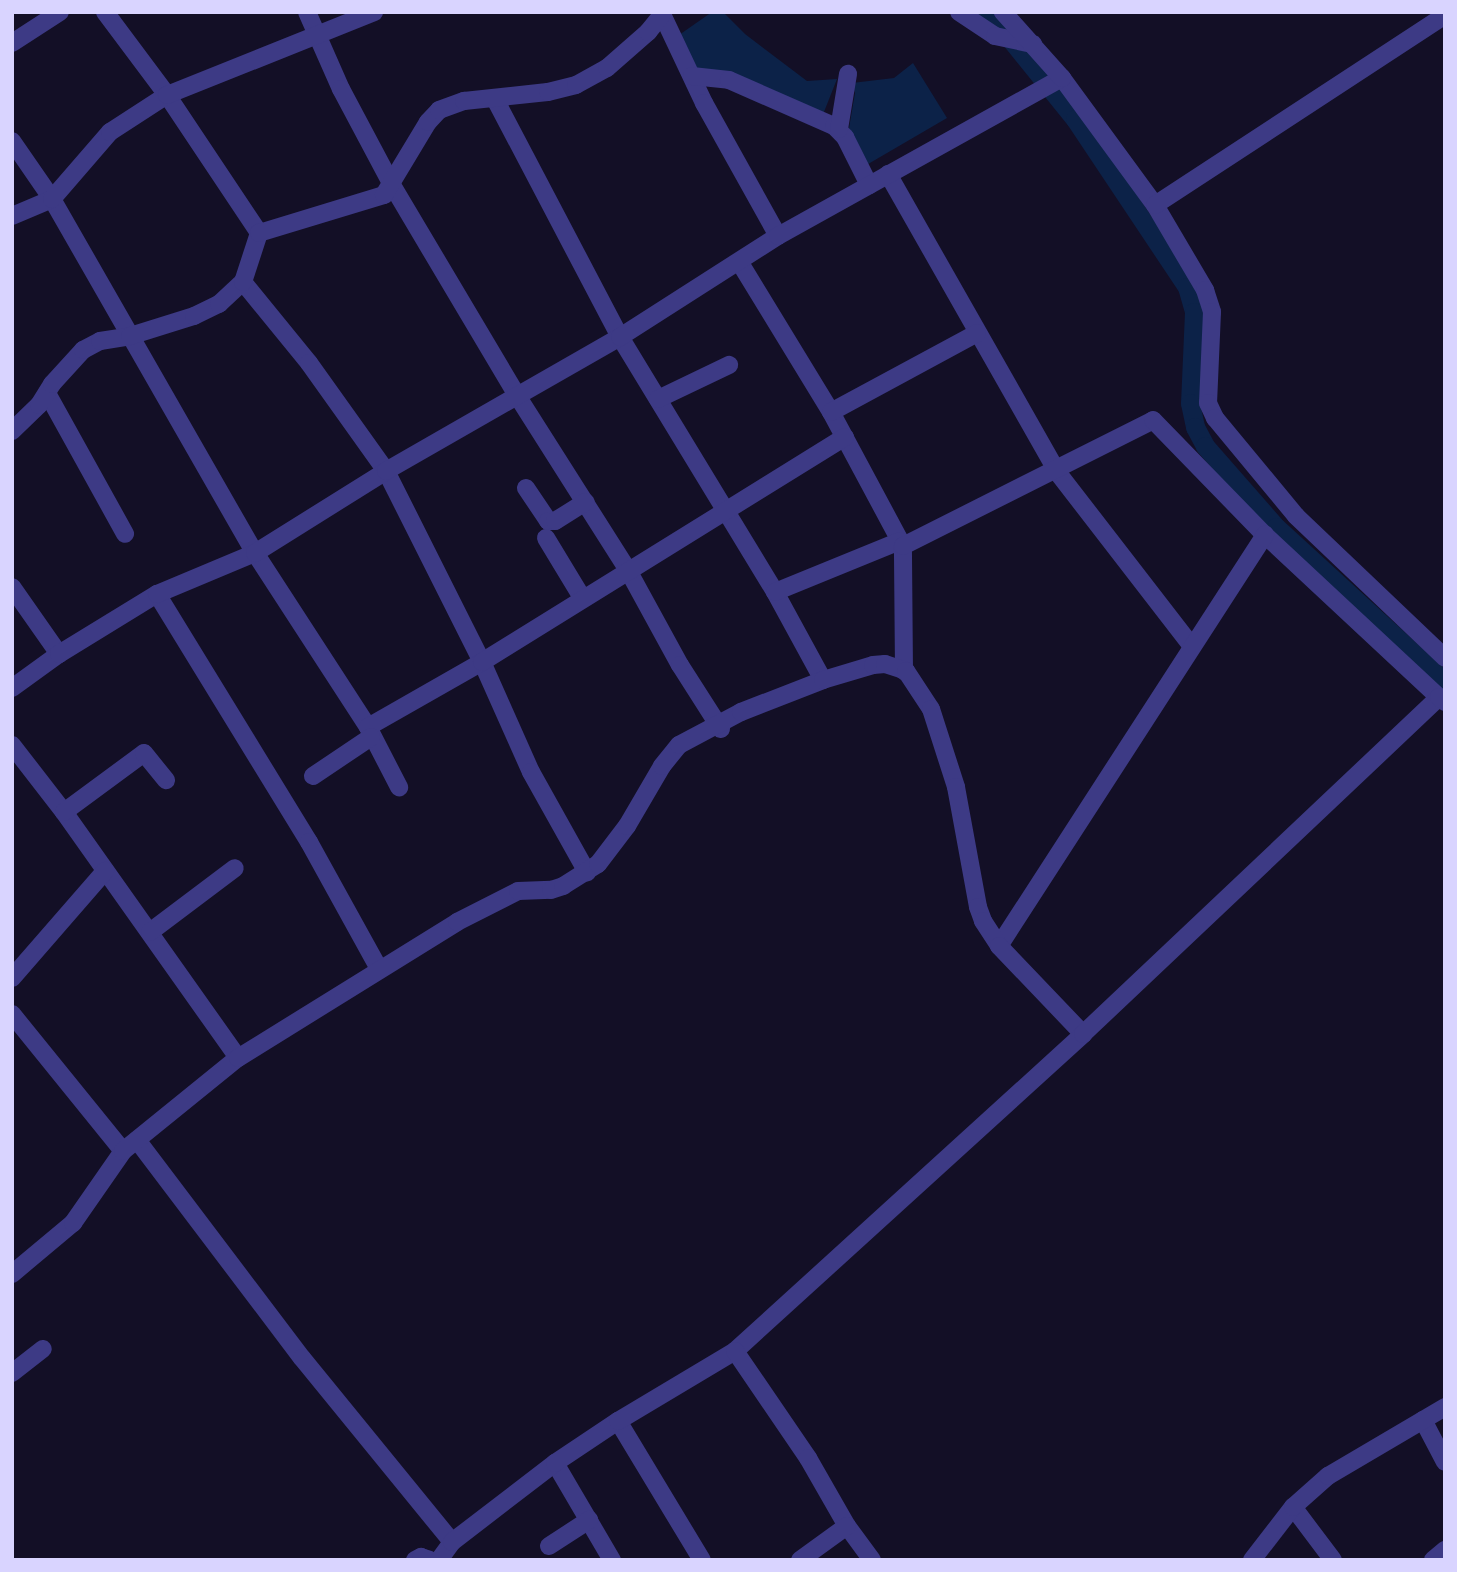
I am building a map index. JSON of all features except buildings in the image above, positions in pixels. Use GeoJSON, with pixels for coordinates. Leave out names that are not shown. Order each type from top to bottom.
{"type":"FeatureCollection","features":[{"type":"Feature","properties":{"kind":"street"},"geometry":{"type":"LineString","coordinates":[[12,43],[60,12]]}},
{"type":"Feature","properties":{"kind":"street"},"geometry":{"type":"LineString","coordinates":[[105,12],[167,94],[259,233]]}},
{"type":"Feature","properties":{"kind":"street"},"geometry":{"type":"LineString","coordinates":[[307,12],[392,185],[518,397],[629,572],[680,665],[719,726]]}},
{"type":"Feature","properties":{"kind":"street"},"geometry":{"type":"LineString","coordinates":[[12,216],[52,199],[110,132],[167,94],[317,37],[374,12]]}},
{"type":"Feature","properties":{"kind":"street"},"geometry":{"type":"LineString","coordinates":[[959,12],[995,36],[1033,44]]}},
{"type":"Feature","properties":{"kind":"street"},"geometry":{"type":"LineString","coordinates":[[1003,12],[1062,78],[1155,205],[1209,298],[1212,330],[1207,389],[1208,403],[1215,418],[1296,516],[1445,658]]}},
{"type":"Feature","properties":{"kind":"street"},"geometry":{"type":"LineString","coordinates":[[259,233],[372,202],[384,195],[392,185],[428,122],[439,110],[464,101],[495,99],[576,85],[607,68],[648,32],[661,14],[778,236]]}},
{"type":"Feature","properties":{"kind":"street"},"geometry":{"type":"LineString","coordinates":[[1155,205],[1445,15]]}},
{"type":"Feature","properties":{"kind":"street"},"geometry":{"type":"LineString","coordinates":[[839,130],[848,74]]}},
{"type":"Feature","properties":{"kind":"street"},"geometry":{"type":"LineString","coordinates":[[692,76],[729,80],[839,130],[869,185]]}},
{"type":"Feature","properties":{"kind":"street"},"geometry":{"type":"LineString","coordinates":[[12,688],[59,654],[157,594],[255,553],[386,471],[620,337],[740,263],[778,236],[1062,78]]}},
{"type":"Feature","properties":{"kind":"street"},"geometry":{"type":"LineString","coordinates":[[495,99],[620,337],[775,592],[823,680]]}},
{"type":"Feature","properties":{"kind":"street"},"geometry":{"type":"LineString","coordinates":[[12,141],[52,199],[255,553],[370,732],[399,787]]}},
{"type":"Feature","properties":{"kind":"street"},"geometry":{"type":"LineString","coordinates":[[888,174],[1056,471],[1191,645]]}},
{"type":"Feature","properties":{"kind":"street"},"geometry":{"type":"LineString","coordinates":[[12,431],[39,405],[83,350],[100,341],[130,336],[219,304],[243,282],[259,233]]}},
{"type":"Feature","properties":{"kind":"street"},"geometry":{"type":"LineString","coordinates":[[740,263],[831,412],[902,544],[904,671]]}},
{"type":"Feature","properties":{"kind":"street"},"geometry":{"type":"LineString","coordinates":[[243,282],[309,363],[386,471],[482,662],[531,772],[587,872]]}},
{"type":"Feature","properties":{"kind":"street"},"geometry":{"type":"LineString","coordinates":[[831,412],[977,333]]}},
{"type":"Feature","properties":{"kind":"street"},"geometry":{"type":"LineString","coordinates":[[658,398],[729,365]]}},
{"type":"Feature","properties":{"kind":"street"},"geometry":{"type":"LineString","coordinates":[[47,393],[125,534]]}},
{"type":"Feature","properties":{"kind":"street"},"geometry":{"type":"LineString","coordinates":[[439,1560],[452,1542],[555,1463],[618,1421],[735,1351],[1083,1034],[1442,699],[1265,535],[1153,420],[1056,471],[902,544],[775,592]]}},
{"type":"Feature","properties":{"kind":"street"},"geometry":{"type":"LineString","coordinates":[[313,776],[370,732],[845,437]]}},
{"type":"Feature","properties":{"kind":"street"},"geometry":{"type":"LineString","coordinates":[[526,488],[548,521],[555,521],[585,502]]}},
{"type":"Feature","properties":{"kind":"street"},"geometry":{"type":"LineString","coordinates":[[999,946],[1191,645],[1265,535]]}},
{"type":"Feature","properties":{"kind":"street"},"geometry":{"type":"LineString","coordinates":[[546,538],[583,599]]}},
{"type":"Feature","properties":{"kind":"street"},"geometry":{"type":"LineString","coordinates":[[12,587],[59,654]]}},
{"type":"Feature","properties":{"kind":"street"},"geometry":{"type":"LineString","coordinates":[[157,594],[309,842],[379,969]]}},
{"type":"Feature","properties":{"kind":"street"},"geometry":{"type":"LineString","coordinates":[[12,1275],[73,1223],[130,1146],[238,1058],[379,969],[518,891],[551,890],[587,872],[598,864],[627,827],[672,751],[719,726],[823,680],[873,665],[885,664],[904,671],[916,683],[931,709],[956,787],[978,907],[999,946],[1083,1034]]}},
{"type":"Feature","properties":{"kind":"street"},"geometry":{"type":"LineString","coordinates":[[12,745],[64,812],[238,1058]]}},
{"type":"Feature","properties":{"kind":"street"},"geometry":{"type":"LineString","coordinates":[[64,812],[144,753],[166,780]]}},
{"type":"Feature","properties":{"kind":"street"},"geometry":{"type":"LineString","coordinates":[[150,932],[235,868]]}},
{"type":"Feature","properties":{"kind":"street"},"geometry":{"type":"LineString","coordinates":[[12,978],[105,871]]}},
{"type":"Feature","properties":{"kind":"street"},"geometry":{"type":"LineString","coordinates":[[12,1014],[130,1146],[452,1542]]}},
{"type":"Feature","properties":{"kind":"street"},"geometry":{"type":"LineString","coordinates":[[12,1373],[43,1349]]}},
{"type":"Feature","properties":{"kind":"street"},"geometry":{"type":"LineString","coordinates":[[735,1351],[808,1458],[847,1526],[872,1560]]}},
{"type":"Feature","properties":{"kind":"street"},"geometry":{"type":"LineString","coordinates":[[1252,1560],[1293,1507],[1328,1476],[1445,1407]]}},
{"type":"Feature","properties":{"kind":"street"},"geometry":{"type":"LineString","coordinates":[[1423,1420],[1445,1462]]}},
{"type":"Feature","properties":{"kind":"street"},"geometry":{"type":"LineString","coordinates":[[618,1421],[702,1560]]}},
{"type":"Feature","properties":{"kind":"street"},"geometry":{"type":"LineString","coordinates":[[555,1463],[612,1560]]}},
{"type":"Feature","properties":{"kind":"street"},"geometry":{"type":"LineString","coordinates":[[1293,1507],[1333,1560]]}},
{"type":"Feature","properties":{"kind":"street"},"geometry":{"type":"LineString","coordinates":[[548,1546],[589,1520]]}},
{"type":"Feature","properties":{"kind":"street"},"geometry":{"type":"LineString","coordinates":[[800,1560],[847,1526]]}},
{"type":"Feature","properties":{"kind":"street"},"geometry":{"type":"LineString","coordinates":[[1433,1560],[1445,1550]]}},
{"type":"Feature","properties":{"kind":"street"},"geometry":{"type":"LineString","coordinates":[[415,1560],[421,1557],[430,1560]]}},
{"type":"Feature","properties":{"kind":"water"},"geometry":{"type":"Polygon","coordinates":[[[712,12],[723,12],[745,34],[807,81],[837,79],[822,117],[699,75],[679,35],[712,12]]]}},
{"type":"Feature","properties":{"kind":"water"},"geometry":{"type":"Polygon","coordinates":[[[913,63],[947,118],[863,167],[848,134],[855,93],[852,83],[894,78],[913,63]]]}},
{"type":"Feature","properties":{"kind":"waterway"},"geometry":{"type":"LineString","coordinates":[[983,12],[1008,36],[1075,119],[1187,287],[1194,312],[1190,403],[1195,427],[1205,446],[1276,527],[1445,682]]}}]}
